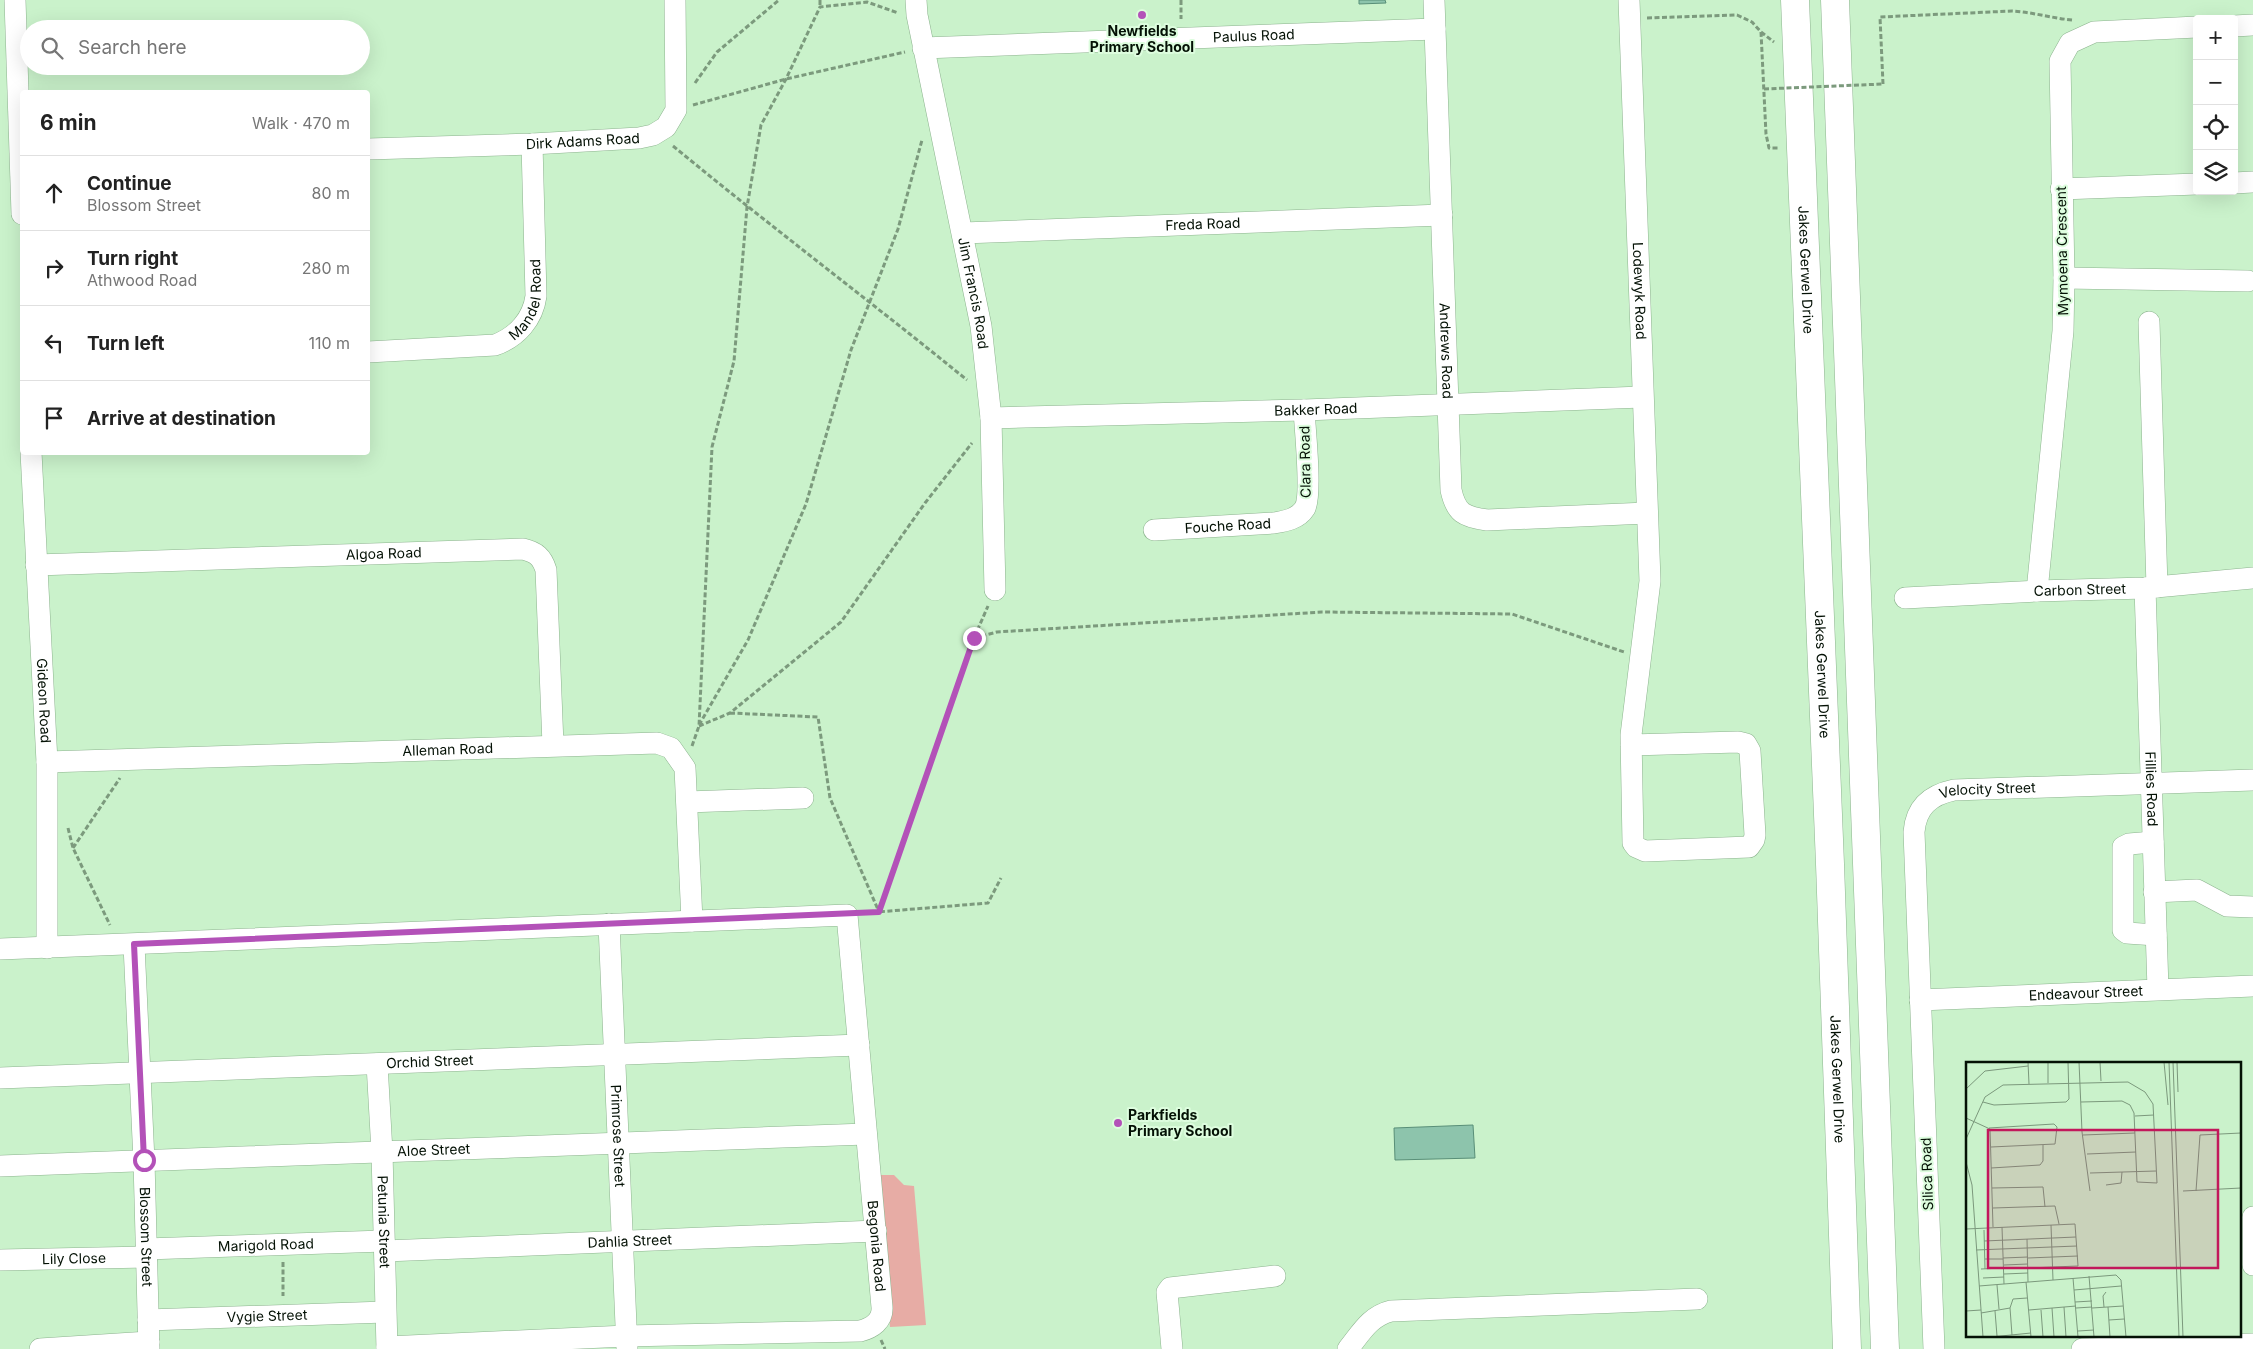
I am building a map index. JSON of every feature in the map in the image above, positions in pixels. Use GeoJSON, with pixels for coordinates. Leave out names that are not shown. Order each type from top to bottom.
{"type":"FeatureCollection","features":[{"type":"Feature","properties":{"kind":"highway"},"geometry":{"type":"LineString","coordinates":[[1787,75],[1788,0]]}},
{"type":"Feature","properties":{"kind":"highway","name":"Jakes Gerwel Drive"},"geometry":{"type":"LineString","coordinates":[[1794,0],[1787,75],[1830,854],[1847,1349]]}},
{"type":"Feature","properties":{"kind":"highway"},"geometry":{"type":"LineString","coordinates":[[1835,0],[1885,1349]]}},
{"type":"Feature","properties":{"kind":"street"},"geometry":{"type":"LineString","coordinates":[[15,0],[20,115]]}},
{"type":"Feature","properties":{"kind":"street"},"geometry":{"type":"LineString","coordinates":[[671,118],[675,0]]}},
{"type":"Feature","properties":{"kind":"street","name":"Andrews Road"},"geometry":{"type":"LineString","coordinates":[[1434,0],[1453,502],[1460,512],[1471,518],[1487,520],[1647,513]]}},
{"type":"Feature","properties":{"kind":"street","name":"Jim Francis Road"},"geometry":{"type":"LineString","coordinates":[[916,8],[934,108],[963,233],[981,326],[991,418],[995,590]]}},
{"type":"Feature","properties":{"kind":"street","name":"Lodewyk Road"},"geometry":{"type":"LineString","coordinates":[[1629,9],[1650,581],[1631,745],[1634,843],[1636,847],[1645,851],[1749,847],[1752,845],[1754,825],[1750,751],[1746,744],[1738,742],[1631,745]]}},
{"type":"Feature","properties":{"kind":"street"},"geometry":{"type":"LineString","coordinates":[[2238,26],[2253,25]]}},
{"type":"Feature","properties":{"kind":"street","name":"Mymoena Crescent"},"geometry":{"type":"LineString","coordinates":[[2037,590],[2063,332],[2064,278],[2060,61],[2070,43],[2094,32],[2193,27]]}},
{"type":"Feature","properties":{"kind":"street","name":"Paulus Road"},"geometry":{"type":"LineString","coordinates":[[923,48],[1435,29]]}},
{"type":"Feature","properties":{"kind":"street","name":"Dirk Adams Road"},"geometry":{"type":"LineString","coordinates":[[370,149],[532,144],[639,138],[653,135],[671,118]]}},
{"type":"Feature","properties":{"kind":"street","name":"Mandel Road"},"geometry":{"type":"LineString","coordinates":[[370,352],[495,345],[514,335],[522,327],[531,314],[536,296],[532,144]]}},
{"type":"Feature","properties":{"kind":"street"},"geometry":{"type":"LineString","coordinates":[[2238,183],[2253,182]]}},
{"type":"Feature","properties":{"kind":"street"},"geometry":{"type":"LineString","coordinates":[[2061,189],[2193,184]]}},
{"type":"Feature","properties":{"kind":"street","name":"Freda Road"},"geometry":{"type":"LineString","coordinates":[[963,233],[1442,215]]}},
{"type":"Feature","properties":{"kind":"street"},"geometry":{"type":"LineString","coordinates":[[2064,278],[2248,281]]}},
{"type":"Feature","properties":{"kind":"street","name":"Fillies Road"},"geometry":{"type":"LineString","coordinates":[[2149,322],[2151,783],[2158,989]]}},
{"type":"Feature","properties":{"kind":"street","name":"Bakker Road"},"geometry":{"type":"LineString","coordinates":[[991,418],[1304,410],[1642,397]]}},
{"type":"Feature","properties":{"kind":"street","name":"Clara Road"},"geometry":{"type":"LineString","coordinates":[[1300,513],[1307,499],[1304,410]]}},
{"type":"Feature","properties":{"kind":"street","name":"Gideon Road"},"geometry":{"type":"LineString","coordinates":[[31,455],[47,762],[47,948]]}},
{"type":"Feature","properties":{"kind":"street","name":"Fouche Road"},"geometry":{"type":"LineString","coordinates":[[1154,530],[1274,523],[1286,521],[1300,513]]}},
{"type":"Feature","properties":{"kind":"street","name":"Algoa Road"},"geometry":{"type":"LineString","coordinates":[[36,565],[513,549],[533,551],[540,556],[546,570],[553,745]]}},
{"type":"Feature","properties":{"kind":"street","name":"Carbon Street"},"geometry":{"type":"LineString","coordinates":[[1905,598],[2037,590],[2151,588],[2253,578]]}},
{"type":"Feature","properties":{"kind":"street","name":"Alleman Road"},"geometry":{"type":"LineString","coordinates":[[47,762],[657,743],[671,748],[685,768]]}},
{"type":"Feature","properties":{"kind":"street"},"geometry":{"type":"LineString","coordinates":[[685,768],[692,921]]}},
{"type":"Feature","properties":{"kind":"street","name":"Velocity Street"},"geometry":{"type":"LineString","coordinates":[[1920,1000],[1914,832],[1919,811],[1925,803],[1942,793],[1967,789],[2253,780]]}},
{"type":"Feature","properties":{"kind":"street"},"geometry":{"type":"LineString","coordinates":[[686,802],[803,798]]}},
{"type":"Feature","properties":{"kind":"street"},"geometry":{"type":"LineString","coordinates":[[2153,842],[2129,844],[2123,848],[2122,930],[2127,933],[2156,935]]}},
{"type":"Feature","properties":{"kind":"street"},"geometry":{"type":"LineString","coordinates":[[2154,892],[2197,890],[2227,906],[2253,907]]}},
{"type":"Feature","properties":{"kind":"street"},"geometry":{"type":"LineString","coordinates":[[0,950],[847,915]]}},
{"type":"Feature","properties":{"kind":"street","name":"Begonia Road"},"geometry":{"type":"LineString","coordinates":[[387,1348],[710,1342],[860,1330],[872,1327],[881,1318],[883,1313],[847,915]]}},
{"type":"Feature","properties":{"kind":"street","name":"Primrose Street"},"geometry":{"type":"LineString","coordinates":[[609,924],[626,1343]]}},
{"type":"Feature","properties":{"kind":"street","name":"Blossom Street"},"geometry":{"type":"LineString","coordinates":[[134,944],[138,1071],[144,1160],[149,1346]]}},
{"type":"Feature","properties":{"kind":"street","name":"Endeavour Street"},"geometry":{"type":"LineString","coordinates":[[1920,1000],[2253,986]]}},
{"type":"Feature","properties":{"kind":"street","name":"Silica Road"},"geometry":{"type":"LineString","coordinates":[[1920,1000],[1934,1349]]}},
{"type":"Feature","properties":{"kind":"street","name":"Orchid Street"},"geometry":{"type":"LineString","coordinates":[[0,1078],[138,1071],[377,1064],[859,1045]]}},
{"type":"Feature","properties":{"kind":"street","name":"Petunia Street"},"geometry":{"type":"LineString","coordinates":[[377,1064],[382,1152],[387,1348]]}},
{"type":"Feature","properties":{"kind":"street","name":"Aloe Street"},"geometry":{"type":"LineString","coordinates":[[0,1166],[866,1134]]}},
{"type":"Feature","properties":{"kind":"street"},"geometry":{"type":"LineString","coordinates":[[2253,1217],[2253,1265]]}},
{"type":"Feature","properties":{"kind":"street","name":"Dahlia Street"},"geometry":{"type":"LineString","coordinates":[[384,1246],[623,1241],[876,1231]]}},
{"type":"Feature","properties":{"kind":"street","name":"Marigold Road"},"geometry":{"type":"LineString","coordinates":[[146,1253],[283,1244],[384,1246]]}},
{"type":"Feature","properties":{"kind":"street","name":"Lily Close"},"geometry":{"type":"LineString","coordinates":[[0,1260],[146,1253]]}},
{"type":"Feature","properties":{"kind":"street"},"geometry":{"type":"LineString","coordinates":[[1172,1349],[1167,1292],[1170,1288],[1275,1276]]}},
{"type":"Feature","properties":{"kind":"street"},"geometry":{"type":"LineString","coordinates":[[1348,1349],[1373,1318],[1379,1314],[1391,1311],[1698,1299]]}},
{"type":"Feature","properties":{"kind":"street","name":"Vygie Street"},"geometry":{"type":"LineString","coordinates":[[148,1320],[385,1312]]}},
{"type":"Feature","properties":{"kind":"street"},"geometry":{"type":"LineString","coordinates":[[2082,1349],[2164,1348],[2200,1340],[2253,1344]]}},
{"type":"Feature","properties":{"kind":"street"},"geometry":{"type":"LineString","coordinates":[[40,1349],[149,1346]]}},
{"type":"Feature","properties":{"kind":"path"},"geometry":{"type":"LineString","coordinates":[[779,0],[717,52],[671,118],[668,142],[747,207],[870,301],[968,381],[987,386]]}},
{"type":"Feature","properties":{"kind":"path"},"geometry":{"type":"LineString","coordinates":[[699,726],[712,447],[734,361],[747,207],[761,125],[786,79],[820,7],[820,0]]}},
{"type":"Feature","properties":{"kind":"path"},"geometry":{"type":"LineString","coordinates":[[820,7],[867,2],[906,16],[916,8]]}},
{"type":"Feature","properties":{"kind":"path"},"geometry":{"type":"LineString","coordinates":[[1629,9],[1737,15],[1752,22],[1774,42],[1774,52]]}},
{"type":"Feature","properties":{"kind":"path"},"geometry":{"type":"LineString","coordinates":[[1764,90],[1883,84],[1880,17],[2012,11],[2074,20]]}},
{"type":"Feature","properties":{"kind":"path"},"geometry":{"type":"LineString","coordinates":[[1761,32],[1769,148],[1778,148],[1778,138]]}},
{"type":"Feature","properties":{"kind":"path"},"geometry":{"type":"LineString","coordinates":[[671,118],[786,79],[923,48]]}},
{"type":"Feature","properties":{"kind":"path"},"geometry":{"type":"LineString","coordinates":[[1776,90],[1787,75]]}},
{"type":"Feature","properties":{"kind":"path"},"geometry":{"type":"LineString","coordinates":[[685,768],[699,726],[748,640],[806,504],[851,350],[898,229],[922,139]]}},
{"type":"Feature","properties":{"kind":"path"},"geometry":{"type":"LineString","coordinates":[[699,726],[730,713],[841,622],[926,503],[991,418]]}},
{"type":"Feature","properties":{"kind":"path"},"geometry":{"type":"LineString","coordinates":[[879,912],[974,638],[995,590]]}},
{"type":"Feature","properties":{"kind":"path"},"geometry":{"type":"LineString","coordinates":[[974,638],[997,632],[1322,612],[1512,614],[1641,657]]}},
{"type":"Feature","properties":{"kind":"path"},"geometry":{"type":"LineString","coordinates":[[730,713],[818,717],[830,798],[879,912]]}},
{"type":"Feature","properties":{"kind":"path"},"geometry":{"type":"LineString","coordinates":[[73,848],[122,776],[122,759]]}},
{"type":"Feature","properties":{"kind":"path"},"geometry":{"type":"LineString","coordinates":[[66,823],[73,848],[112,929],[134,944]]}},
{"type":"Feature","properties":{"kind":"path"},"geometry":{"type":"LineString","coordinates":[[847,915],[988,903],[1001,878]]}},
{"type":"Feature","properties":{"kind":"path"},"geometry":{"type":"LineString","coordinates":[[283,1244],[283,1316]]}},
{"type":"Feature","properties":{"kind":"shaded area"},"geometry":{"type":"Polygon","coordinates":[[[877,1175],[894,1175],[904,1185],[914,1186],[926,1325],[890,1327],[877,1175]]]}},
{"type":"Feature","properties":{"kind":"building"},"geometry":{"type":"Polygon","coordinates":[[[1359,0],[1385,0],[1386,3],[1359,4],[1359,0]]]}},
{"type":"Feature","properties":{"kind":"building"},"geometry":{"type":"Polygon","coordinates":[[[1473,1125],[1475,1158],[1395,1160],[1394,1128],[1473,1125]]]}},
{"type":"Feature","properties":{"kind":"place","name":"Newfields Primary School"},"geometry":{"type":"Point","coordinates":[1142,15]}},
{"type":"Feature","properties":{"kind":"place","name":"Parkfields Primary School"},"geometry":{"type":"Point","coordinates":[1118,1123]}},
{"type":"Feature","properties":{"kind":"route"},"geometry":{"type":"LineString","coordinates":[[144,1160],[138,1071],[134,944],[847,915],[879,912],[974,638]]}}]}
